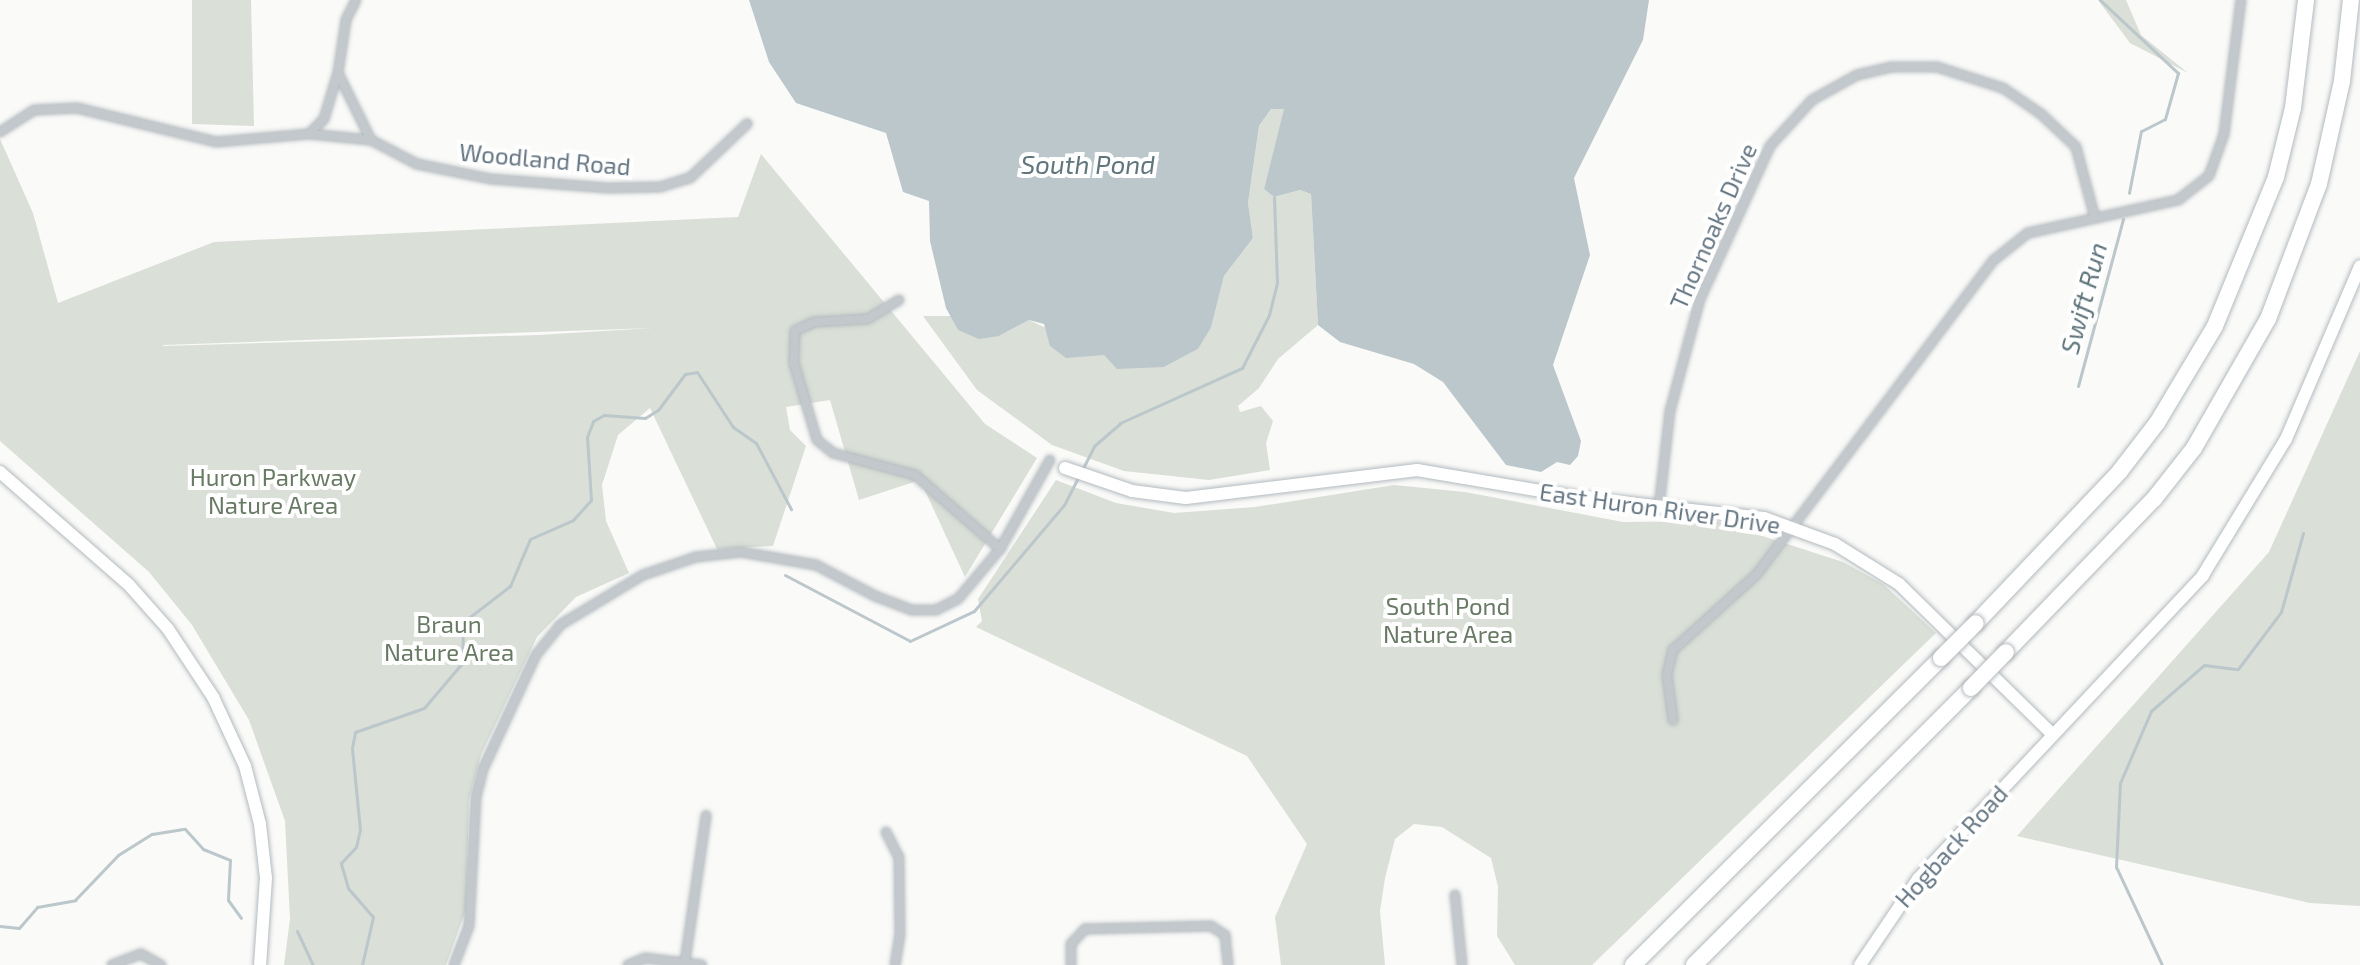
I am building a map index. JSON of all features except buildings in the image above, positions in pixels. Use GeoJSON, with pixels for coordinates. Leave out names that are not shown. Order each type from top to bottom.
{"type":"FeatureCollection","features":[{"type":"Feature","properties":{"kind":"highway"},"geometry":{"type":"LineString","coordinates":[[1633,965],[1976,623],[2120,471],[2157,423],[2215,326],[2276,177],[2293,108],[2306,0]]}},
{"type":"Feature","properties":{"kind":"highway"},"geometry":{"type":"LineString","coordinates":[[1694,965],[1971,688],[2154,499],[2194,448],[2268,319],[2319,184],[2342,81],[2351,0]]}},
{"type":"Feature","properties":{"kind":"main road"},"geometry":{"type":"LineString","coordinates":[[2052,734],[2173,612],[2238,523],[2300,412],[2360,266]]}},
{"type":"Feature","properties":{"kind":"main road","name":"East Huron River Drive"},"geometry":{"type":"LineString","coordinates":[[1065,468],[1160,497],[1186,498],[1417,470],[1659,507],[1731,513],[1790,526],[1835,544],[1899,584],[2052,734]]}},
{"type":"Feature","properties":{"kind":"main road"},"geometry":{"type":"LineString","coordinates":[[0,472],[129,585],[168,629],[213,697],[245,766],[260,824],[266,893],[260,965]]}},
{"type":"Feature","properties":{"kind":"main road","name":"Hogback Road"},"geometry":{"type":"LineString","coordinates":[[1860,965],[1918,879],[2052,734]]}},
{"type":"Feature","properties":{"kind":"street"},"geometry":{"type":"LineString","coordinates":[[309,134],[324,119],[338,73],[346,20],[356,0]]}},
{"type":"Feature","properties":{"kind":"street"},"geometry":{"type":"LineString","coordinates":[[1673,720],[1667,686],[1673,650],[1757,574],[1790,526],[1994,260],[2028,233],[2094,214],[2178,200],[2209,176],[2218,161],[2229,106],[2241,0]]}},
{"type":"Feature","properties":{"kind":"street","name":"Thornoaks Drive"},"geometry":{"type":"LineString","coordinates":[[1659,507],[1670,411],[1700,299],[1770,146],[1812,100],[1875,68],[1937,67],[1980,78],[2024,101],[2076,147],[2094,214]]}},
{"type":"Feature","properties":{"kind":"street"},"geometry":{"type":"LineString","coordinates":[[338,73],[371,140]]}},
{"type":"Feature","properties":{"kind":"street","name":"Woodland Road"},"geometry":{"type":"LineString","coordinates":[[0,132],[31,111],[53,107],[77,108],[216,142],[309,134],[371,140],[417,164],[491,179],[660,187],[690,178],[747,124]]}},
{"type":"Feature","properties":{"kind":"street"},"geometry":{"type":"LineString","coordinates":[[899,300],[867,319],[814,322],[795,331],[794,363],[817,440],[833,453],[915,475],[1000,549]]}},
{"type":"Feature","properties":{"kind":"street"},"geometry":{"type":"LineString","coordinates":[[454,965],[469,926],[476,797],[483,769],[536,655],[560,625],[643,575],[696,557],[741,552],[816,565],[900,605],[936,610],[958,599],[1000,549],[1050,460]]}},
{"type":"Feature","properties":{"kind":"street"},"geometry":{"type":"LineString","coordinates":[[685,962],[706,816]]}},
{"type":"Feature","properties":{"kind":"street"},"geometry":{"type":"LineString","coordinates":[[886,832],[899,857],[900,934],[895,965]]}},
{"type":"Feature","properties":{"kind":"street"},"geometry":{"type":"LineString","coordinates":[[1455,895],[1462,965]]}},
{"type":"Feature","properties":{"kind":"street"},"geometry":{"type":"LineString","coordinates":[[1071,965],[1071,944],[1085,929],[1168,926],[1218,929],[1225,935],[1228,965]]}},
{"type":"Feature","properties":{"kind":"street"},"geometry":{"type":"LineString","coordinates":[[112,965],[141,954],[161,965]]}},
{"type":"Feature","properties":{"kind":"street"},"geometry":{"type":"LineString","coordinates":[[628,965],[639,959],[702,965]]}},
{"type":"Feature","properties":{"kind":"green space"},"geometry":{"type":"Polygon","coordinates":[[[192,0],[251,0],[254,126],[192,124],[192,0]]]}},
{"type":"Feature","properties":{"kind":"green space"},"geometry":{"type":"Polygon","coordinates":[[[2098,0],[2126,0],[2141,35],[2188,73],[2130,43],[2098,0]]]}},
{"type":"Feature","properties":{"kind":"green space"},"geometry":{"type":"Polygon","coordinates":[[[1271,109],[1285,109],[1264,189],[1274,197],[1300,190],[1311,194],[1318,325],[1278,359],[1259,388],[1238,406],[1240,412],[1261,406],[1273,421],[1266,443],[1270,470],[1209,480],[1124,471],[1052,445],[977,390],[923,316],[951,316],[958,330],[999,336],[1029,320],[1104,355],[1164,367],[1198,349],[1211,328],[1224,276],[1253,238],[1248,203],[1259,126],[1271,109]]]}},
{"type":"Feature","properties":{"kind":"green space"},"geometry":{"type":"Polygon","coordinates":[[[0,139],[33,213],[58,303],[214,242],[738,217],[761,154],[985,424],[1037,458],[965,577],[920,480],[859,500],[830,400],[786,407],[790,430],[806,446],[773,546],[717,549],[650,408],[618,435],[602,485],[606,521],[629,573],[576,597],[537,637],[481,755],[469,800],[466,910],[446,965],[284,965],[290,919],[285,821],[249,720],[192,625],[149,572],[0,441],[0,139]],[[653,328],[163,346],[538,335],[653,328]]]}},
{"type":"Feature","properties":{"kind":"green space"},"geometry":{"type":"Polygon","coordinates":[[[2360,351],[2360,906],[2310,903],[2017,836],[2269,552],[2360,351]]]}},
{"type":"Feature","properties":{"kind":"green space","name":"South Pond Nature Area"},"geometry":{"type":"Polygon","coordinates":[[[1056,480],[1116,503],[1174,513],[1255,507],[1394,485],[1465,492],[1623,522],[1716,521],[1843,562],[1883,584],[1936,633],[1592,965],[1515,965],[1497,936],[1498,887],[1491,858],[1442,827],[1414,824],[1395,839],[1385,878],[1380,911],[1385,965],[1281,965],[1275,917],[1307,844],[1247,756],[976,627],[982,621],[978,599],[1056,480]]]}},
{"type":"Feature","properties":{"kind":"water","name":"South Pond"},"geometry":{"type":"Polygon","coordinates":[[[749,0],[1649,0],[1643,40],[1574,178],[1590,255],[1553,365],[1581,441],[1578,456],[1570,465],[1557,462],[1541,472],[1506,465],[1443,382],[1414,364],[1340,342],[1318,325],[1311,194],[1300,190],[1274,197],[1264,189],[1284,109],[1271,109],[1259,126],[1248,203],[1253,238],[1224,276],[1211,328],[1198,349],[1164,367],[1117,369],[1104,355],[1066,358],[1050,346],[1044,324],[1029,320],[999,336],[979,339],[958,330],[946,308],[930,241],[929,201],[903,192],[886,133],[796,103],[769,62],[749,0]]]}},
{"type":"Feature","properties":{"kind":"waterway","name":"Swift Run"},"geometry":{"type":"LineString","coordinates":[[2100,0],[2178,73],[2165,119],[2141,131],[2129,193]]}},
{"type":"Feature","properties":{"kind":"waterway"},"geometry":{"type":"LineString","coordinates":[[1083,468],[1094,446],[1120,423],[1242,368],[1269,315],[1277,283],[1274,197]]}},
{"type":"Feature","properties":{"kind":"waterway","name":"Swift Run"},"geometry":{"type":"LineString","coordinates":[[2078,386],[2123,219]]}},
{"type":"Feature","properties":{"kind":"waterway"},"geometry":{"type":"LineString","coordinates":[[362,965],[373,917],[348,888],[341,863],[356,847],[360,830],[352,748],[355,732],[424,708],[463,662],[462,623],[510,586],[530,539],[573,520],[591,500],[587,437],[593,421],[604,415],[645,418],[658,410],[685,374],[697,372],[733,427],[756,443],[791,509]]}},
{"type":"Feature","properties":{"kind":"waterway"},"geometry":{"type":"LineString","coordinates":[[785,575],[910,641],[974,611],[1064,505],[1079,475]]}},
{"type":"Feature","properties":{"kind":"waterway","name":"Swift Run"},"geometry":{"type":"LineString","coordinates":[[2162,965],[2116,867],[2120,783],[2151,711],[2204,665],[2238,669],[2281,612],[2303,533]]}},
{"type":"Feature","properties":{"kind":"waterway"},"geometry":{"type":"LineString","coordinates":[[0,926],[19,928],[37,907],[75,900],[118,855],[152,834],[185,829],[203,849],[230,860],[228,900],[241,918]]}},
{"type":"Feature","properties":{"kind":"waterway"},"geometry":{"type":"LineString","coordinates":[[297,931],[313,965]]}},
{"type":"Feature","properties":{"kind":"park label","name":"Huron Parkway Nature Area"},"geometry":{"type":"Point","coordinates":[273,491]}},
{"type":"Feature","properties":{"kind":"park label","name":"Braun Nature Area"},"geometry":{"type":"Point","coordinates":[449,638]}}]}
